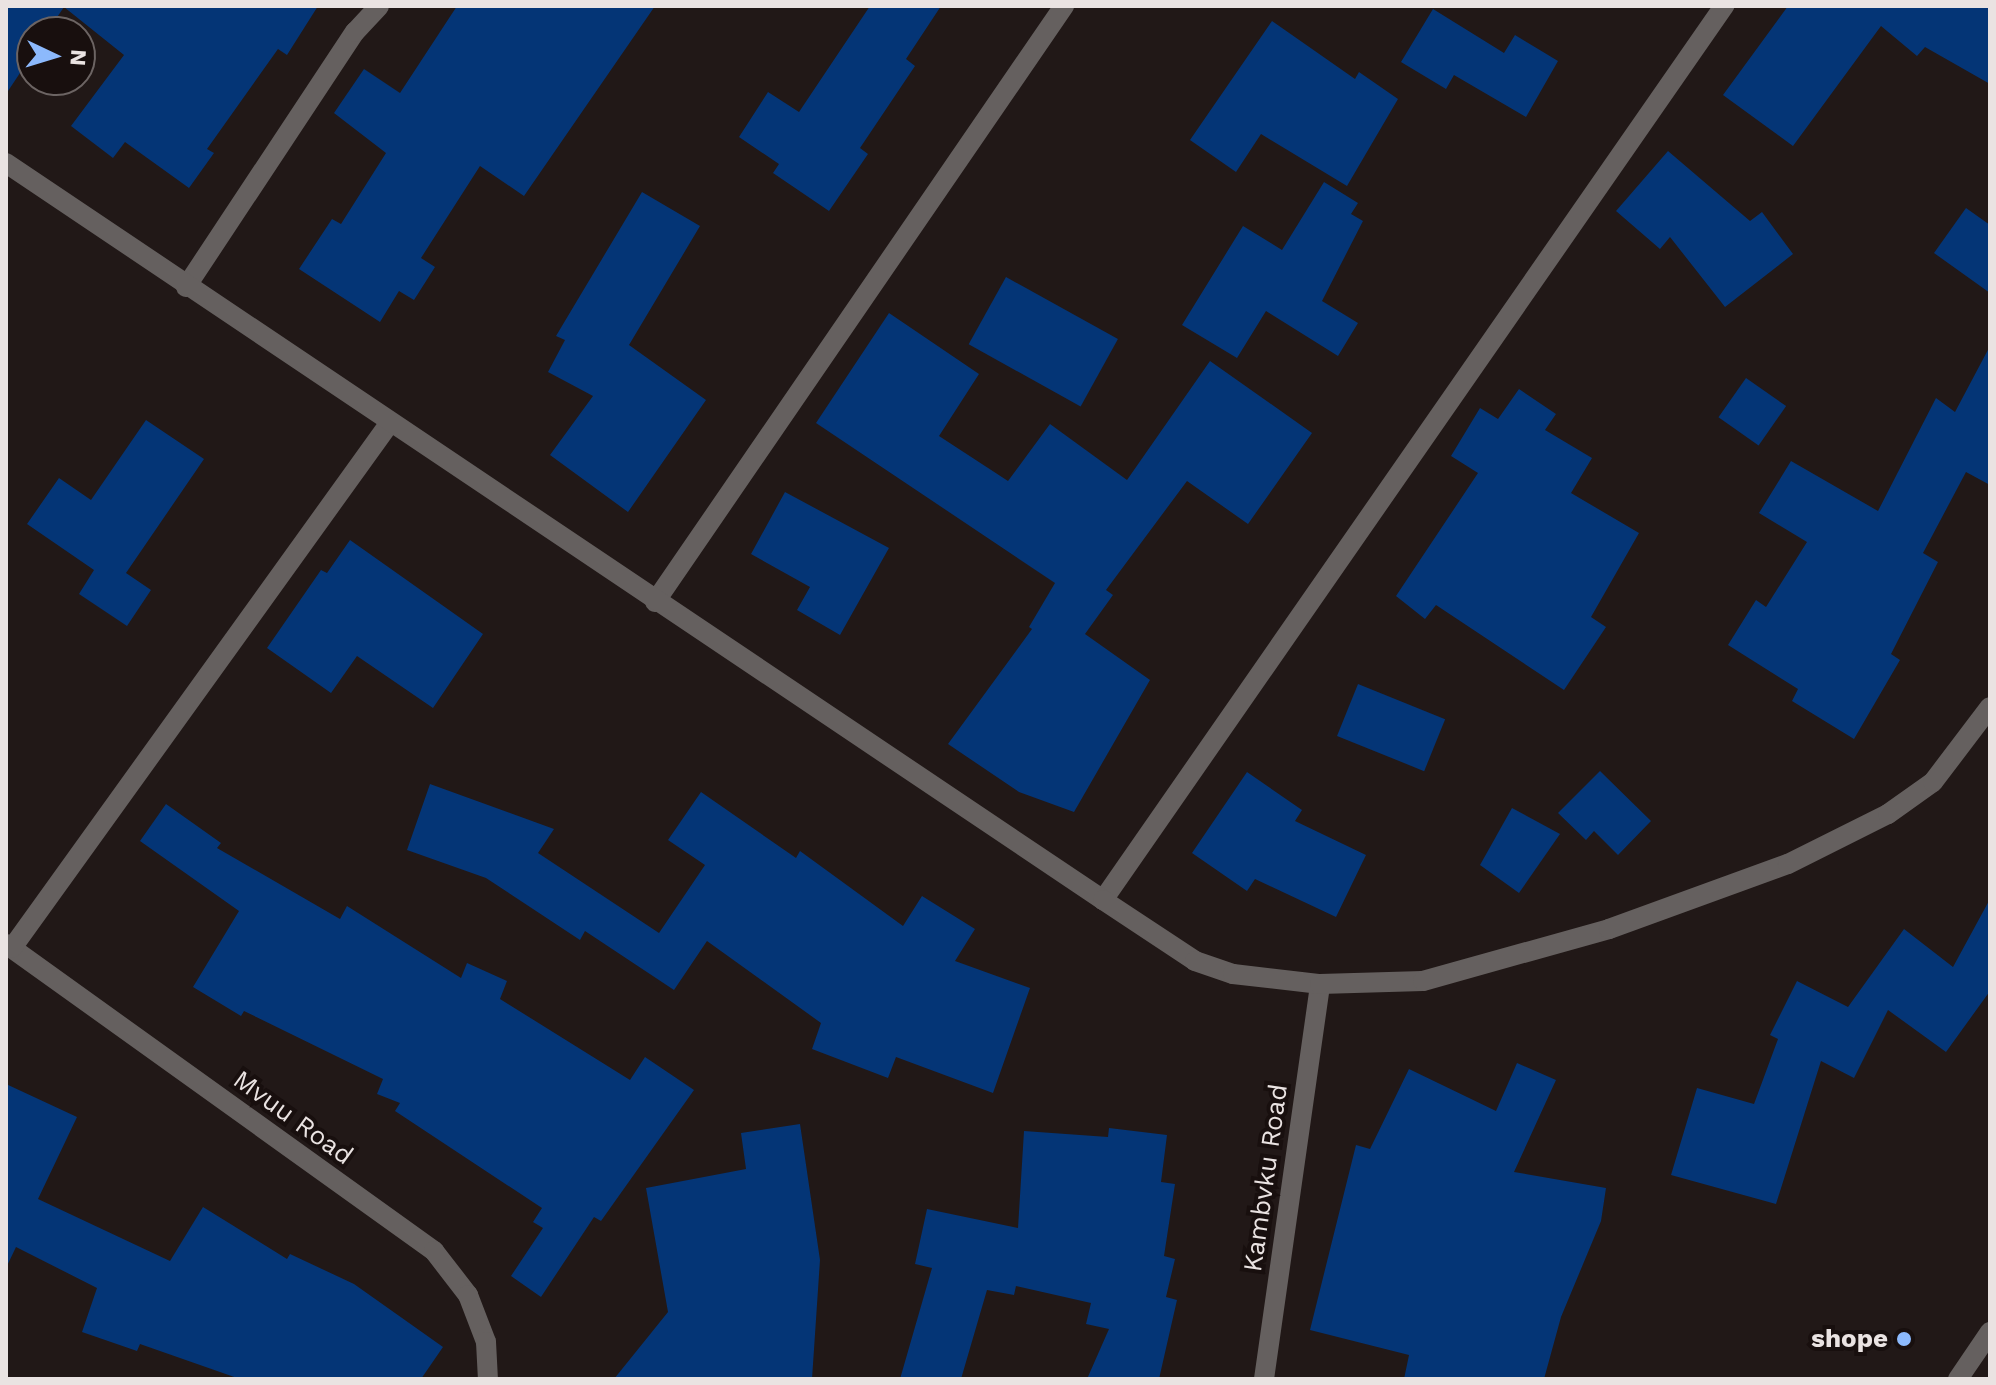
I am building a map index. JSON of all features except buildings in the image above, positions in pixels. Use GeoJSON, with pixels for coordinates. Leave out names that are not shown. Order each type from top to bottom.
{"type":"FeatureCollection","features":[{"type":"Feature","properties":{"kind":"street"},"geometry":{"type":"LineString","coordinates":[[186,287],[355,32],[379,6]]}},
{"type":"Feature","properties":{"kind":"street"},"geometry":{"type":"LineString","coordinates":[[655,602],[1064,6]]}},
{"type":"Feature","properties":{"kind":"street"},"geometry":{"type":"LineString","coordinates":[[1103,900],[1724,6]]}},
{"type":"Feature","properties":{"kind":"street"},"geometry":{"type":"LineString","coordinates":[[6,163],[389,424],[1195,961],[1233,974],[1320,984],[1423,981],[1609,929],[1788,864],[1888,814],[1933,782],[1990,707]]}},
{"type":"Feature","properties":{"kind":"street"},"geometry":{"type":"LineString","coordinates":[[9,946],[389,424]]}},
{"type":"Feature","properties":{"kind":"street","name":"Mvuu Road"},"geometry":{"type":"LineString","coordinates":[[9,946],[434,1251],[468,1295],[486,1342],[488,1379]]}},
{"type":"Feature","properties":{"kind":"street","name":"Kambvku Road"},"geometry":{"type":"LineString","coordinates":[[1264,1379],[1320,984]]}},
{"type":"Feature","properties":{"kind":"street"},"geometry":{"type":"LineString","coordinates":[[1958,1379],[1990,1332]]}},
{"type":"Feature","properties":{"kind":"place","name":"shope"},"geometry":{"type":"Point","coordinates":[1904,1339]}}]}
